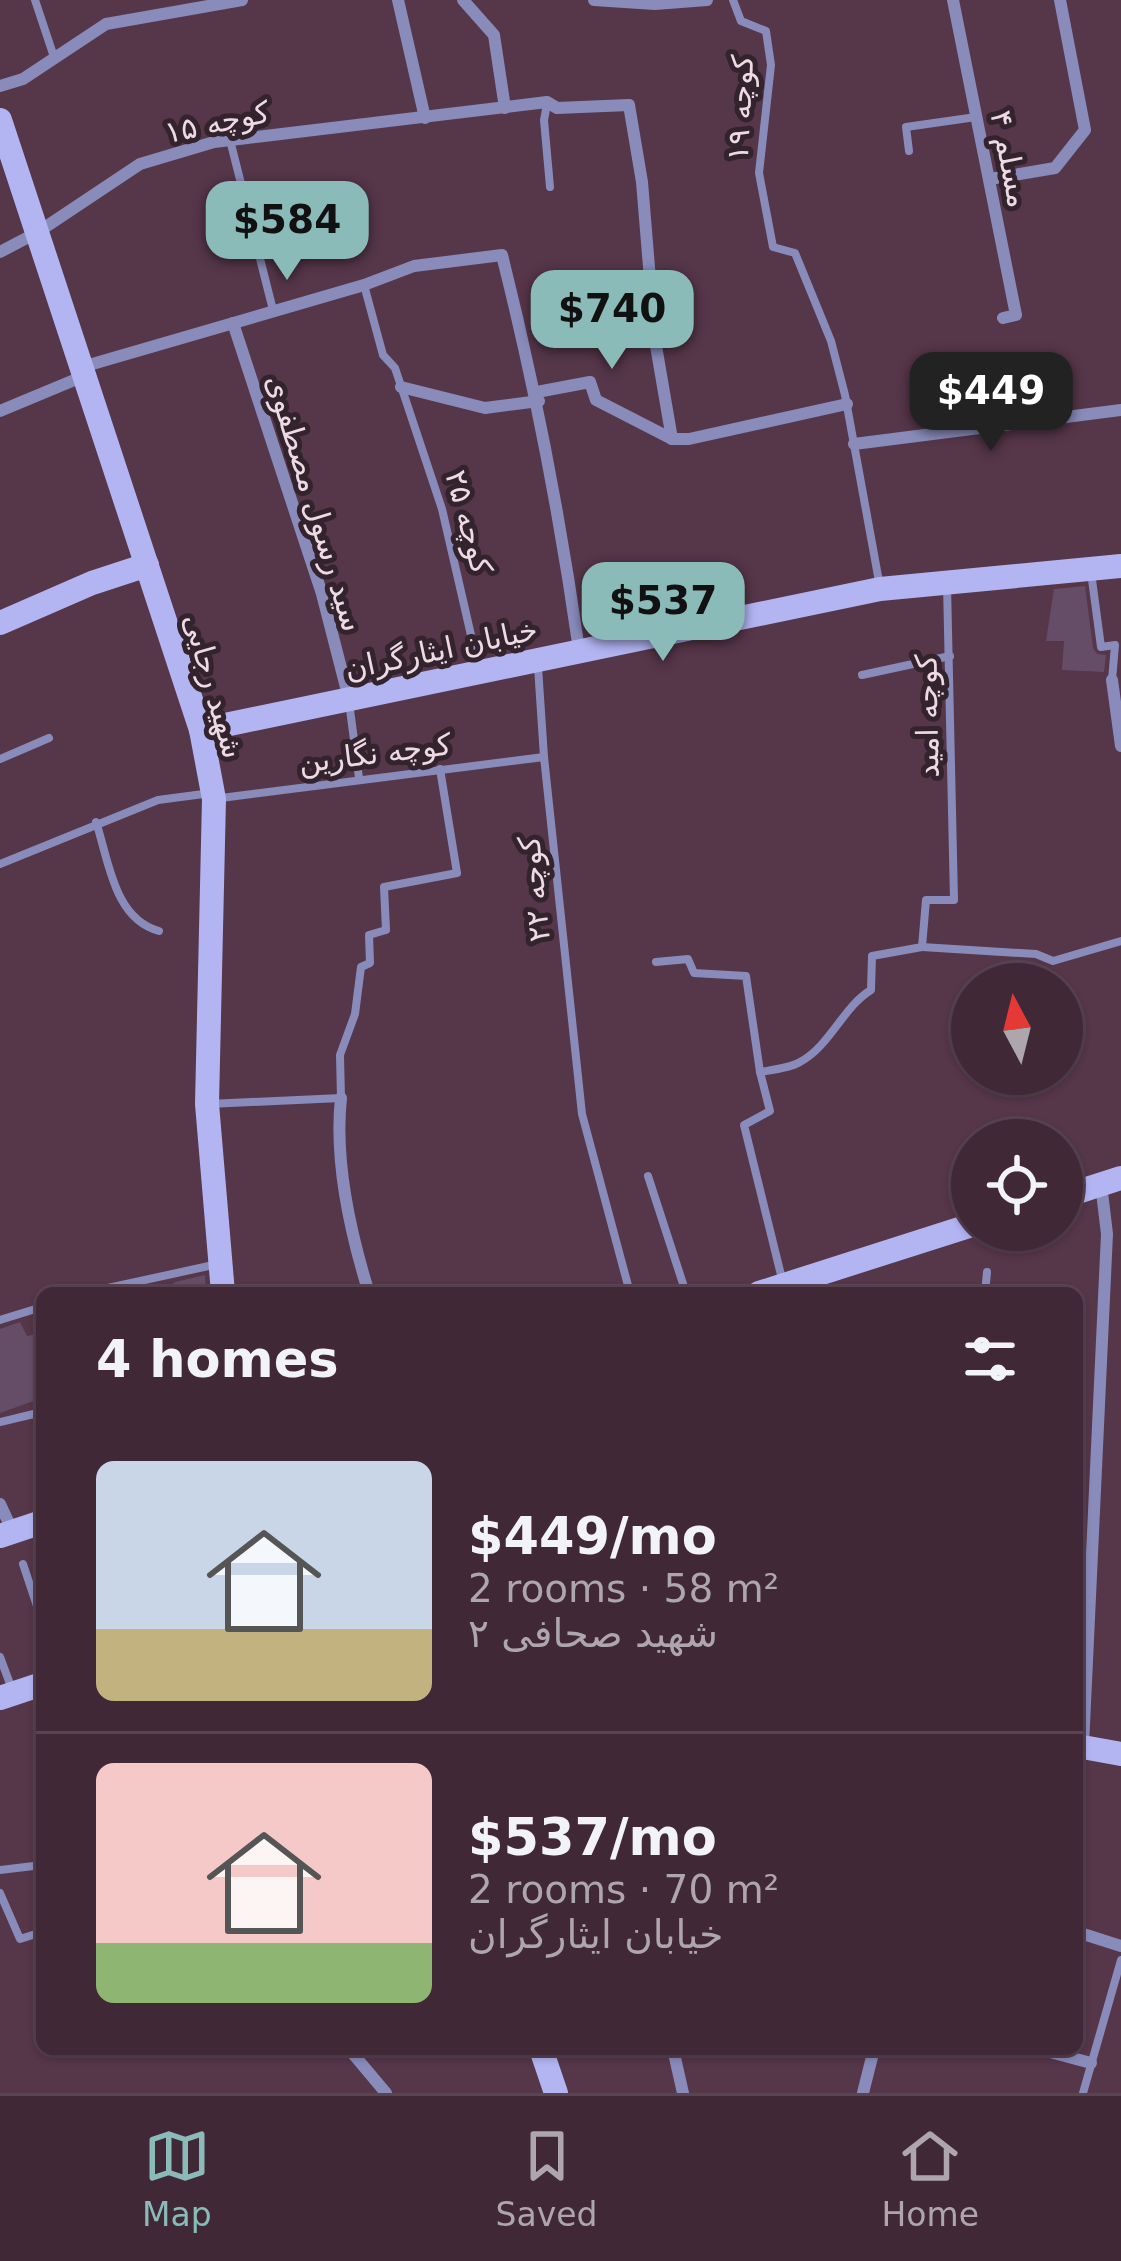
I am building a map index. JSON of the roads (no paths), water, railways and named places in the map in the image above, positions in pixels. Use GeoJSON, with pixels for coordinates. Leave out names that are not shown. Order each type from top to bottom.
{"type":"FeatureCollection","features":[{"type":"Feature","properties":{"kind":"street"},"geometry":{"type":"LineString","coordinates":[[0,86],[22,79],[106,24],[242,0]]}},
{"type":"Feature","properties":{"kind":"street"},"geometry":{"type":"LineString","coordinates":[[398,0],[425,118]]}},
{"type":"Feature","properties":{"kind":"street"},"geometry":{"type":"LineString","coordinates":[[464,0],[494,35],[505,108]]}},
{"type":"Feature","properties":{"kind":"street"},"geometry":{"type":"LineString","coordinates":[[594,0],[655,4],[707,0]]}},
{"type":"Feature","properties":{"kind":"street","name":"مسلم ۴"},"geometry":{"type":"LineString","coordinates":[[953,0],[1016,315],[1003,318]]}},
{"type":"Feature","properties":{"kind":"street"},"geometry":{"type":"LineString","coordinates":[[990,179],[1054,168],[1085,130],[1060,0]]}},
{"type":"Feature","properties":{"kind":"street","name":"کوچه ۱۵"},"geometry":{"type":"LineString","coordinates":[[0,252],[140,164],[230,140],[548,103],[556,108],[629,105],[642,182],[655,340],[672,439]]}},
{"type":"Feature","properties":{"kind":"street","name":"شهید رجایی"},"geometry":{"type":"LineString","coordinates":[[1,125],[201,730],[213,796],[207,1104],[222,1287]]}},
{"type":"Feature","properties":{"kind":"street"},"geometry":{"type":"LineString","coordinates":[[0,411],[84,371],[414,266],[502,256],[538,397],[579,651]]}},
{"type":"Feature","properties":{"kind":"street","name":"سید رسول مصطفوی"},"geometry":{"type":"LineString","coordinates":[[232,323],[322,594],[349,699]]}},
{"type":"Feature","properties":{"kind":"street"},"geometry":{"type":"LineString","coordinates":[[401,387],[485,408],[590,382],[596,400],[672,439],[847,404]]}},
{"type":"Feature","properties":{"kind":"street"},"geometry":{"type":"LineString","coordinates":[[854,444],[1121,410]]}},
{"type":"Feature","properties":{"kind":"street"},"geometry":{"type":"LineString","coordinates":[[0,623],[146,565]]}},
{"type":"Feature","properties":{"kind":"street","name":"خیابان ایثارگران"},"geometry":{"type":"LineString","coordinates":[[201,730],[880,589],[1121,566]]}},
{"type":"Feature","properties":{"kind":"street"},"geometry":{"type":"LineString","coordinates":[[1112,680],[1121,746]]}},
{"type":"Feature","properties":{"kind":"street"},"geometry":{"type":"LineString","coordinates":[[341,1098],[338,1126],[351,1228],[367,1287]]}},
{"type":"Feature","properties":{"kind":"street"},"geometry":{"type":"LineString","coordinates":[[1083,1693],[1102,1349],[1114,1227],[1111,1181]]}},
{"type":"Feature","properties":{"kind":"street"},"geometry":{"type":"LineString","coordinates":[[778,1287],[951,1232]]}},
{"type":"Feature","properties":{"kind":"street"},"geometry":{"type":"LineString","coordinates":[[1102,1349],[1121,1353]]}},
{"type":"Feature","properties":{"kind":"street"},"geometry":{"type":"LineString","coordinates":[[0,1504],[4,1505],[6,1534],[36,1524]]}},
{"type":"Feature","properties":{"kind":"street"},"geometry":{"type":"LineString","coordinates":[[7,1696],[36,1686]]}},
{"type":"Feature","properties":{"kind":"street"},"geometry":{"type":"LineString","coordinates":[[1083,1748],[1121,1754]]}},
{"type":"Feature","properties":{"kind":"street"},"geometry":{"type":"LineString","coordinates":[[1083,1934],[1121,1946]]}},
{"type":"Feature","properties":{"kind":"street"},"geometry":{"type":"LineString","coordinates":[[354,2055],[386,2093]]}},
{"type":"Feature","properties":{"kind":"street"},"geometry":{"type":"LineString","coordinates":[[543,2055],[556,2093]]}},
{"type":"Feature","properties":{"kind":"street"},"geometry":{"type":"LineString","coordinates":[[674,2055],[683,2093]]}},
{"type":"Feature","properties":{"kind":"street"},"geometry":{"type":"LineString","coordinates":[[863,2093],[872,2055]]}},
{"type":"Feature","properties":{"kind":"street"},"geometry":{"type":"LineString","coordinates":[[1061,2055],[1091,2063]]}},
{"type":"Feature","properties":{"kind":"lane"},"geometry":{"type":"LineString","coordinates":[[35,0],[54,57]]}},
{"type":"Feature","properties":{"kind":"lane","name":"کوچه ۱۹"},"geometry":{"type":"LineString","coordinates":[[733,0],[741,21],[766,32],[770,65],[759,173],[773,247],[795,253],[831,340],[880,589]]}},
{"type":"Feature","properties":{"kind":"lane"},"geometry":{"type":"LineString","coordinates":[[548,103],[544,120],[550,187]]}},
{"type":"Feature","properties":{"kind":"lane"},"geometry":{"type":"LineString","coordinates":[[909,151],[906,127],[977,117]]}},
{"type":"Feature","properties":{"kind":"lane"},"geometry":{"type":"LineString","coordinates":[[230,140],[274,311]]}},
{"type":"Feature","properties":{"kind":"lane","name":"کوچه ۲۵"},"geometry":{"type":"LineString","coordinates":[[364,285],[383,355],[395,368],[442,509],[479,672]]}},
{"type":"Feature","properties":{"kind":"lane"},"geometry":{"type":"LineString","coordinates":[[1090,568],[1101,646],[1115,644],[1112,680]]}},
{"type":"Feature","properties":{"kind":"lane","name":"کوچه امید"},"geometry":{"type":"LineString","coordinates":[[922,947],[926,900],[954,900],[947,581]]}},
{"type":"Feature","properties":{"kind":"lane"},"geometry":{"type":"LineString","coordinates":[[862,675],[950,656]]}},
{"type":"Feature","properties":{"kind":"lane","name":"کوچه ۲۲"},"geometry":{"type":"LineString","coordinates":[[538,659],[582,1114],[628,1287]]}},
{"type":"Feature","properties":{"kind":"lane"},"geometry":{"type":"LineString","coordinates":[[349,699],[359,778]]}},
{"type":"Feature","properties":{"kind":"lane"},"geometry":{"type":"LineString","coordinates":[[0,759],[49,738]]}},
{"type":"Feature","properties":{"kind":"lane","name":"کوچه نگارین"},"geometry":{"type":"LineString","coordinates":[[0,864],[158,800],[544,758]]}},
{"type":"Feature","properties":{"kind":"lane"},"geometry":{"type":"LineString","coordinates":[[207,1104],[341,1098],[340,1055],[355,1014],[361,967],[370,963],[369,935],[386,930],[384,887],[457,873],[440,769]]}},
{"type":"Feature","properties":{"kind":"lane"},"geometry":{"type":"LineString","coordinates":[[96,822],[124,910],[144,927],[159,931]]}},
{"type":"Feature","properties":{"kind":"lane"},"geometry":{"type":"LineString","coordinates":[[760,1072],[800,1062],[841,1022],[858,998],[871,990],[872,956],[922,947],[1036,954],[1053,961],[1121,941]]}},
{"type":"Feature","properties":{"kind":"lane"},"geometry":{"type":"LineString","coordinates":[[656,962],[688,959],[694,973],[746,976],[770,1111],[743,1125],[765,1287]]}},
{"type":"Feature","properties":{"kind":"lane"},"geometry":{"type":"LineString","coordinates":[[648,1176],[684,1287]]}},
{"type":"Feature","properties":{"kind":"lane"},"geometry":{"type":"LineString","coordinates":[[113,1287],[219,1264]]}},
{"type":"Feature","properties":{"kind":"lane"},"geometry":{"type":"LineString","coordinates":[[986,1287],[987,1272]]}},
{"type":"Feature","properties":{"kind":"lane"},"geometry":{"type":"LineString","coordinates":[[0,1320],[36,1309]]}},
{"type":"Feature","properties":{"kind":"lane"},"geometry":{"type":"LineString","coordinates":[[0,1422],[36,1413]]}},
{"type":"Feature","properties":{"kind":"lane"},"geometry":{"type":"LineString","coordinates":[[23,1564],[36,1603]]}},
{"type":"Feature","properties":{"kind":"lane"},"geometry":{"type":"LineString","coordinates":[[0,1657],[7,1696]]}},
{"type":"Feature","properties":{"kind":"lane"},"geometry":{"type":"LineString","coordinates":[[0,1870],[36,1865]]}},
{"type":"Feature","properties":{"kind":"lane"},"geometry":{"type":"LineString","coordinates":[[0,1893],[20,1939],[36,1934]]}},
{"type":"Feature","properties":{"kind":"lane"},"geometry":{"type":"LineString","coordinates":[[1083,2093],[1121,1960]]}}]}
